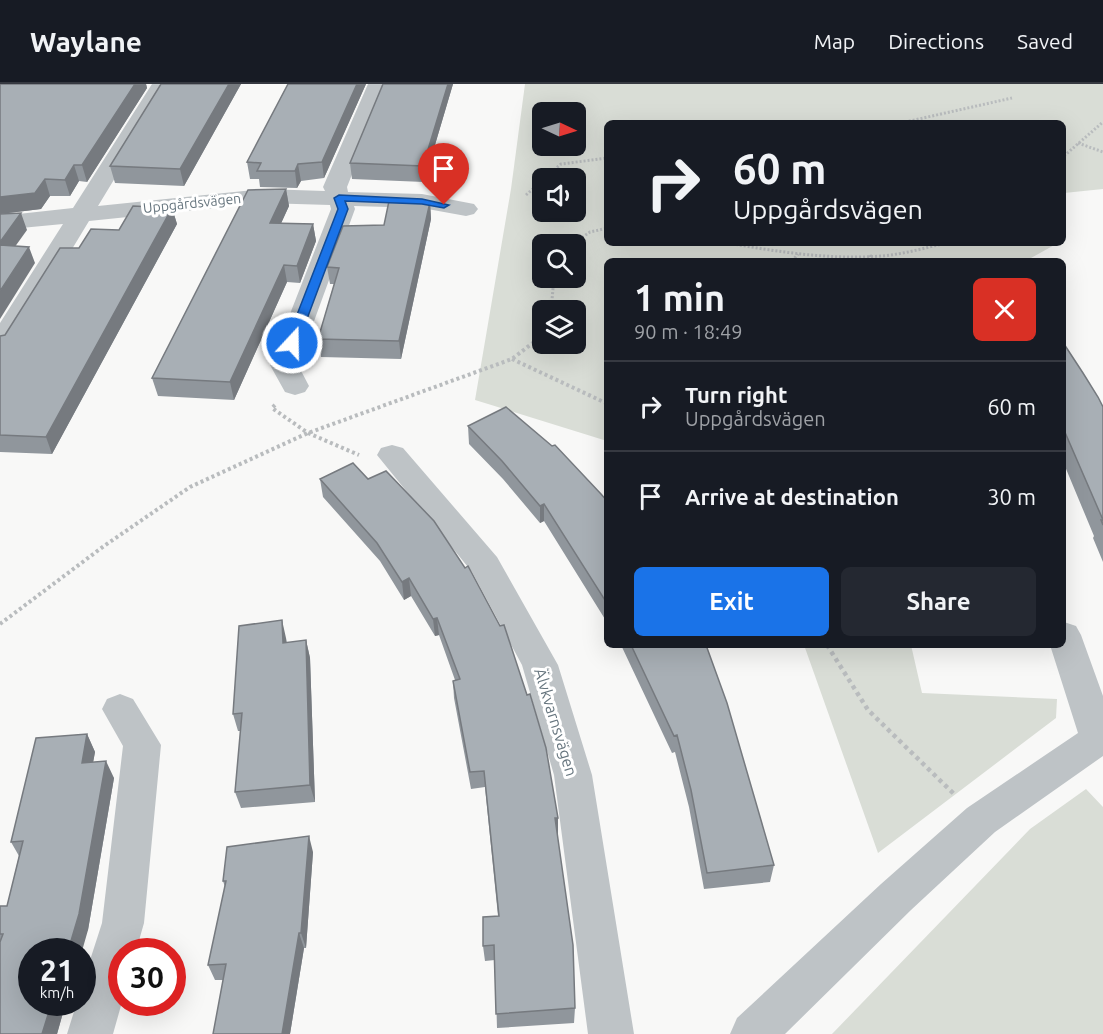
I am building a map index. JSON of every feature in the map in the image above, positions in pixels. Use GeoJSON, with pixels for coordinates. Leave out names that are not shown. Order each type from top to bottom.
{"type":"FeatureCollection","features":[{"type":"Feature","properties":{"kind":"street"},"geometry":{"type":"LineString","coordinates":[[0,345],[162,84]]}},
{"type":"Feature","properties":{"kind":"street"},"geometry":{"type":"LineString","coordinates":[[295,386],[284,365],[343,209],[335,187],[378,84]]}},
{"type":"Feature","properties":{"kind":"street","name":"Uppgårdsvägen"},"geometry":{"type":"LineString","coordinates":[[0,223],[263,196],[422,201],[466,209]]}},
{"type":"Feature","properties":{"kind":"street","name":"Älvkvarnsvägen"},"geometry":{"type":"LineString","coordinates":[[392,454],[485,565],[540,665],[573,775],[611,1034]]}},
{"type":"Feature","properties":{"kind":"street"},"geometry":{"type":"LineString","coordinates":[[753,1034],[896,897],[981,820],[1101,737],[1066,641]]}},
{"type":"Feature","properties":{"kind":"street"},"geometry":{"type":"LineString","coordinates":[[90,1034],[123,923],[142,745],[120,709]]}},
{"type":"Feature","properties":{"kind":"path"},"geometry":{"type":"LineString","coordinates":[[914,120],[1012,98]]}},
{"type":"Feature","properties":{"kind":"path"},"geometry":{"type":"LineString","coordinates":[[1066,154],[1103,122]]}},
{"type":"Feature","properties":{"kind":"path"},"geometry":{"type":"LineString","coordinates":[[1078,142],[1103,152]]}},
{"type":"Feature","properties":{"kind":"path"},"geometry":{"type":"LineString","coordinates":[[556,168],[561,164],[604,159]]}},
{"type":"Feature","properties":{"kind":"path"},"geometry":{"type":"LineString","coordinates":[[526,195],[532,190]]}},
{"type":"Feature","properties":{"kind":"path"},"geometry":{"type":"LineString","coordinates":[[586,235],[604,229]]}},
{"type":"Feature","properties":{"kind":"path"},"geometry":{"type":"LineString","coordinates":[[747,246],[798,254],[842,256],[904,253],[933,246]]}},
{"type":"Feature","properties":{"kind":"path"},"geometry":{"type":"LineString","coordinates":[[795,258],[798,254]]}},
{"type":"Feature","properties":{"kind":"path"},"geometry":{"type":"LineString","coordinates":[[0,624],[104,546],[190,487],[308,433],[512,359],[532,346]]}},
{"type":"Feature","properties":{"kind":"path"},"geometry":{"type":"LineString","coordinates":[[512,359],[604,402]]}},
{"type":"Feature","properties":{"kind":"path"},"geometry":{"type":"LineString","coordinates":[[295,386],[272,408],[308,433],[363,457],[392,454]]}},
{"type":"Feature","properties":{"kind":"path"},"geometry":{"type":"LineString","coordinates":[[829,648],[868,710],[981,820]]}},
{"type":"Feature","properties":{"kind":"shaded area"},"geometry":{"type":"Polygon","coordinates":[[[525,84],[1103,84],[1103,189],[1066,193],[1066,120],[604,120],[604,246],[1053,246],[1031,258],[604,258],[604,440],[475,400],[511,189],[525,84]]]}},
{"type":"Feature","properties":{"kind":"shaded area"},"geometry":{"type":"Polygon","coordinates":[[[805,648],[912,648],[922,693],[1057,699],[1056,718],[878,853],[805,648]]]}},
{"type":"Feature","properties":{"kind":"shaded area"},"geometry":{"type":"Polygon","coordinates":[[[1086,789],[1103,807],[1103,1034],[832,1034],[1030,829],[1086,789]]]}},
{"type":"Feature","properties":{"kind":"building"},"geometry":{"type":"Polygon","coordinates":[[[0,84],[135,84],[82,165],[74,165],[65,180],[45,179],[35,193],[0,197],[0,84]]]}},
{"type":"Feature","properties":{"kind":"building"},"geometry":{"type":"Polygon","coordinates":[[[161,84],[229,84],[180,169],[110,166],[161,84]]]}},
{"type":"Feature","properties":{"kind":"building"},"geometry":{"type":"Polygon","coordinates":[[[288,84],[357,84],[322,162],[298,164],[295,171],[257,171],[261,163],[247,162],[288,84]]]}},
{"type":"Feature","properties":{"kind":"building"},"geometry":{"type":"Polygon","coordinates":[[[383,84],[448,84],[423,166],[350,163],[383,84]]]}},
{"type":"Feature","properties":{"kind":"building"},"geometry":{"type":"Polygon","coordinates":[[[286,189],[270,223],[313,224],[297,266],[284,265],[230,382],[152,378],[248,190],[286,189]]]}},
{"type":"Feature","properties":{"kind":"building"},"geometry":{"type":"Polygon","coordinates":[[[389,201],[430,202],[399,341],[318,339],[339,268],[327,267],[343,226],[384,225],[389,201]]]}},
{"type":"Feature","properties":{"kind":"building"},"geometry":{"type":"Polygon","coordinates":[[[133,206],[172,208],[46,437],[0,435],[0,336],[5,335],[60,248],[79,248],[91,229],[119,230],[133,206]]]}},
{"type":"Feature","properties":{"kind":"building"},"geometry":{"type":"Polygon","coordinates":[[[21,213],[0,242],[0,214],[21,213]]]}},
{"type":"Feature","properties":{"kind":"building"},"geometry":{"type":"Polygon","coordinates":[[[0,245],[29,247],[0,291],[0,245]]]}},
{"type":"Feature","properties":{"kind":"building"},"geometry":{"type":"Polygon","coordinates":[[[1066,347],[1103,407],[1103,520],[1066,435],[1066,347]]]}},
{"type":"Feature","properties":{"kind":"building"},"geometry":{"type":"Polygon","coordinates":[[[506,407],[552,446],[555,445],[604,498],[604,599],[544,504],[540,506],[502,461],[468,426],[506,407]]]}},
{"type":"Feature","properties":{"kind":"building"},"geometry":{"type":"Polygon","coordinates":[[[353,463],[368,479],[386,471],[434,521],[465,568],[468,566],[500,626],[504,625],[527,695],[530,694],[546,748],[558,818],[555,818],[573,945],[575,1008],[496,1014],[494,945],[483,946],[483,917],[499,916],[484,771],[470,772],[453,681],[460,679],[437,618],[433,619],[409,578],[402,582],[377,543],[320,479],[353,463]]]}},
{"type":"Feature","properties":{"kind":"building"},"geometry":{"type":"Polygon","coordinates":[[[282,620],[283,643],[306,640],[310,785],[235,792],[242,713],[233,714],[239,626],[282,620]]]}},
{"type":"Feature","properties":{"kind":"building"},"geometry":{"type":"Polygon","coordinates":[[[632,648],[707,648],[727,703],[774,865],[707,873],[691,790],[677,735],[674,736],[632,648]]]}},
{"type":"Feature","properties":{"kind":"building"},"geometry":{"type":"Polygon","coordinates":[[[87,734],[82,763],[106,761],[79,914],[72,938],[18,938],[18,1016],[48,1016],[42,1034],[0,1034],[0,942],[3,934],[0,934],[0,906],[7,906],[23,841],[11,842],[36,738],[87,734]]]}},
{"type":"Feature","properties":{"kind":"building"},"geometry":{"type":"Polygon","coordinates":[[[309,836],[301,933],[299,933],[282,1034],[213,1034],[226,964],[208,965],[226,881],[223,881],[227,847],[309,836]]]}},
{"type":"Feature","properties":{"kind":"route"},"geometry":{"type":"LineString","coordinates":[[292,343],[343,209],[339,198],[422,201],[444,205]]}}]}
